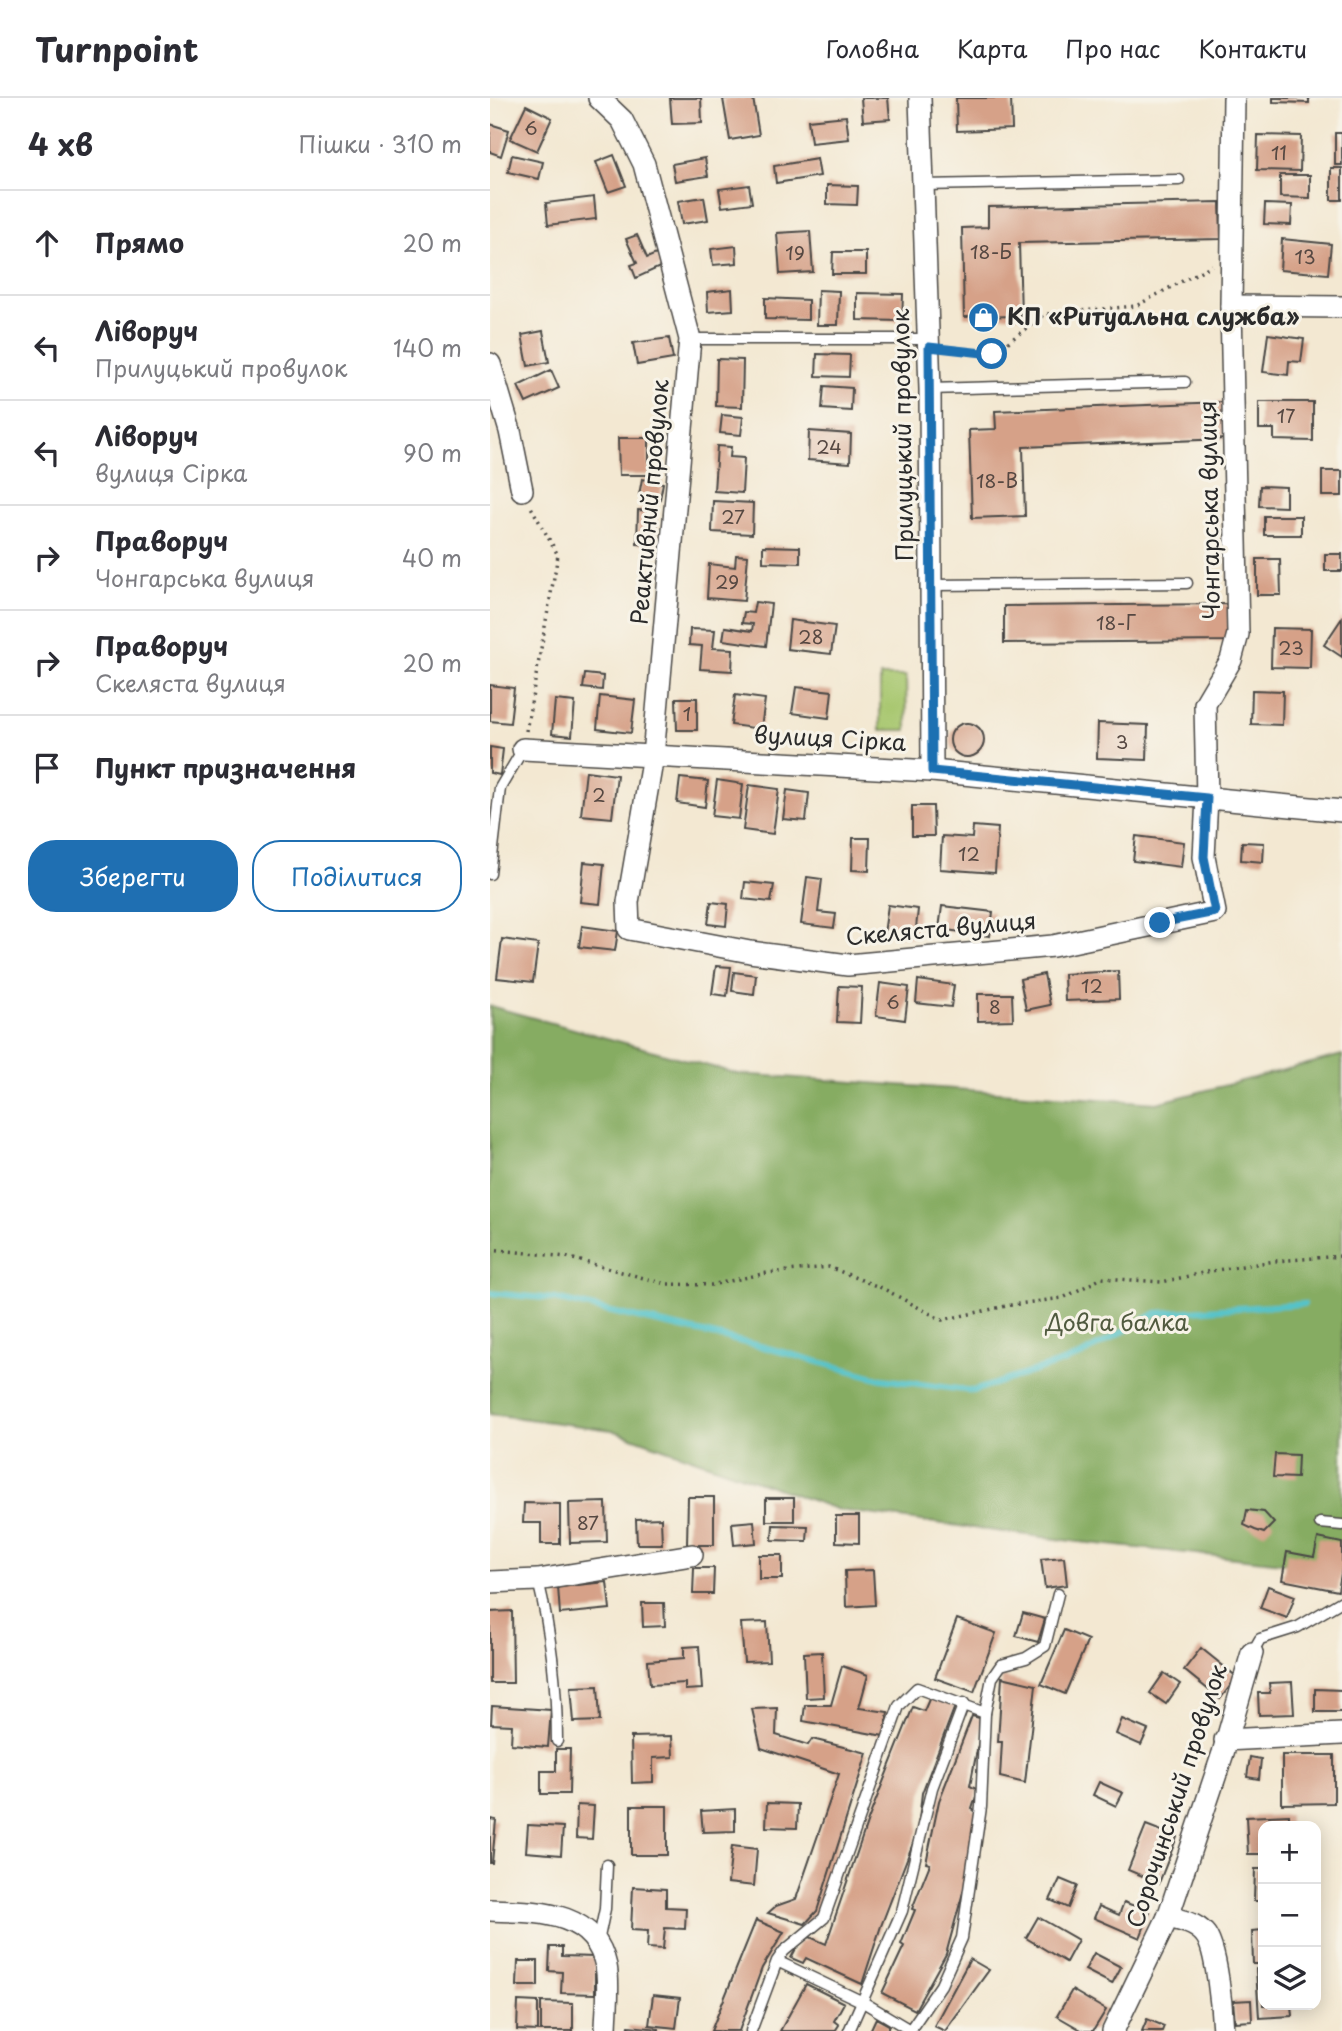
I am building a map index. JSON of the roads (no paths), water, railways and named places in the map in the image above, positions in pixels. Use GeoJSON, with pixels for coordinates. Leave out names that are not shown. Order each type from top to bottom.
{"type":"FeatureCollection","features":[{"type":"Feature","properties":{"kind":"street","name":"Реактивний провулок"},"geometry":{"type":"LineString","coordinates":[[599,98],[622,120],[644,164],[690,339],[653,756],[628,902],[629,929]]}},
{"type":"Feature","properties":{"kind":"street","name":"Прилуцький провулок"},"geometry":{"type":"LineString","coordinates":[[920,98],[930,390],[932,771]]}},
{"type":"Feature","properties":{"kind":"street","name":"Чонгарська вулиця"},"geometry":{"type":"LineString","coordinates":[[1215,912],[1204,857],[1207,798],[1205,705],[1231,660],[1238,634],[1231,306],[1234,98]]}},
{"type":"Feature","properties":{"kind":"street"},"geometry":{"type":"LineString","coordinates":[[1231,306],[1342,307]]}},
{"type":"Feature","properties":{"kind":"street"},"geometry":{"type":"LineString","coordinates":[[490,363],[510,431],[522,490]]}},
{"type":"Feature","properties":{"kind":"street","name":"вулиця Сірка"},"geometry":{"type":"LineString","coordinates":[[523,749],[932,771],[1342,811]]}},
{"type":"Feature","properties":{"kind":"street","name":"Скеляста вулиця"},"geometry":{"type":"LineString","coordinates":[[629,929],[750,952],[848,965],[1054,946],[1215,912]]}},
{"type":"Feature","properties":{"kind":"street"},"geometry":{"type":"LineString","coordinates":[[490,1582],[538,1580],[692,1555]]}},
{"type":"Feature","properties":{"kind":"street","name":"Сорочинський провулок"},"geometry":{"type":"LineString","coordinates":[[1113,2031],[1168,1917],[1252,1653]]}},
{"type":"Feature","properties":{"kind":"street"},"geometry":{"type":"LineString","coordinates":[[1225,1740],[1342,1734]]}},
{"type":"Feature","properties":{"kind":"street"},"geometry":{"type":"LineString","coordinates":[[490,1910],[539,1912],[562,1917],[583,1927],[598,1945],[606,1966],[606,2031]]}},
{"type":"Feature","properties":{"kind":"street"},"geometry":{"type":"LineString","coordinates":[[1168,1917],[1189,1923],[1205,1933],[1214,1954],[1223,2031]]}},
{"type":"Feature","properties":{"kind":"lane"},"geometry":{"type":"LineString","coordinates":[[923,185],[1180,180]]}},
{"type":"Feature","properties":{"kind":"lane"},"geometry":{"type":"LineString","coordinates":[[690,339],[928,343]]}},
{"type":"Feature","properties":{"kind":"lane"},"geometry":{"type":"LineString","coordinates":[[930,390],[1185,382]]}},
{"type":"Feature","properties":{"kind":"lane"},"geometry":{"type":"LineString","coordinates":[[931,585],[1187,583]]}},
{"type":"Feature","properties":{"kind":"lane"},"geometry":{"type":"LineString","coordinates":[[490,874],[500,788],[523,749]]}},
{"type":"Feature","properties":{"kind":"lane"},"geometry":{"type":"LineString","coordinates":[[1320,1523],[1342,1525]]}},
{"type":"Feature","properties":{"kind":"lane"},"geometry":{"type":"LineString","coordinates":[[538,1580],[546,1611],[557,1700],[557,1741]]}},
{"type":"Feature","properties":{"kind":"lane"},"geometry":{"type":"LineString","coordinates":[[778,1961],[863,2001],[911,2030],[941,1985],[962,1938],[981,1807],[985,1713],[992,1678],[1001,1665],[1026,1658],[1045,1646],[1058,1594]]}},
{"type":"Feature","properties":{"kind":"lane"},"geometry":{"type":"LineString","coordinates":[[1252,1653],[1260,1639],[1298,1627],[1342,1601]]}},
{"type":"Feature","properties":{"kind":"lane"},"geometry":{"type":"LineString","coordinates":[[751,2031],[783,1951],[824,1918],[899,1706],[917,1688],[964,1703],[985,1713]]}},
{"type":"Feature","properties":{"kind":"lane"},"geometry":{"type":"LineString","coordinates":[[849,2031],[902,1911],[932,1788],[964,1703]]}},
{"type":"Feature","properties":{"kind":"lane"},"geometry":{"type":"LineString","coordinates":[[598,1945],[605,1909],[607,1865]]}},
{"type":"Feature","properties":{"kind":"waterway"},"geometry":{"type":"LineString","coordinates":[[490,1293],[555,1299],[760,1346],[882,1379],[973,1391],[1078,1357],[1156,1313],[1304,1304]]}},
{"type":"Feature","properties":{"kind":"place","name":"КП «Ритуальна служба»"},"geometry":{"type":"Point","coordinates":[984,317]}},
{"type":"Feature","properties":{"kind":"park label","name":"Довга балка"},"geometry":{"type":"Point","coordinates":[1117,1323]}}]}
